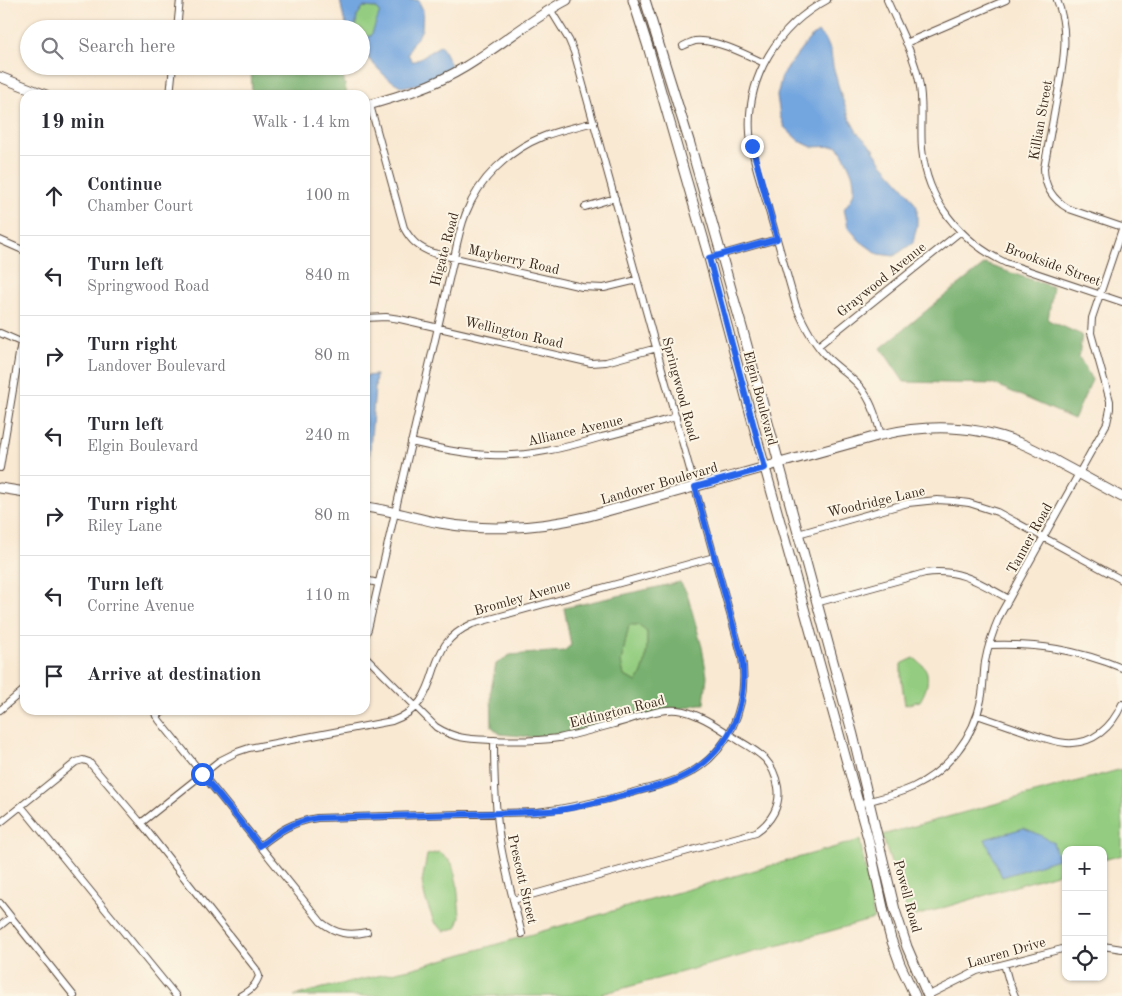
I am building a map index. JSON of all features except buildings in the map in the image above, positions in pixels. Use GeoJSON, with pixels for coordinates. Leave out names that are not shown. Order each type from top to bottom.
{"type":"FeatureCollection","features":[{"type":"Feature","properties":{"kind":"main road"},"geometry":{"type":"LineString","coordinates":[[370,104],[406,94],[445,78],[550,9],[567,0]]}},
{"type":"Feature","properties":{"kind":"main road","name":"Elgin Boulevard"},"geometry":{"type":"LineString","coordinates":[[633,0],[709,258],[858,804]]}},
{"type":"Feature","properties":{"kind":"main road","name":"Elgin Boulevard"},"geometry":{"type":"LineString","coordinates":[[645,0],[690,144],[721,254],[869,801]]}},
{"type":"Feature","properties":{"kind":"main road"},"geometry":{"type":"LineString","coordinates":[[0,77],[33,90]]}},
{"type":"Feature","properties":{"kind":"main road","name":"Landover Boulevard"},"geometry":{"type":"LineString","coordinates":[[370,507],[460,526],[483,528],[527,527],[575,520],[881,435],[898,431],[934,428],[951,428],[987,433],[1021,443],[1122,497]]}},
{"type":"Feature","properties":{"kind":"main road"},"geometry":{"type":"LineString","coordinates":[[0,488],[20,491]]}},
{"type":"Feature","properties":{"kind":"main road","name":"Powell Road"},"geometry":{"type":"LineString","coordinates":[[869,801],[895,910],[907,947],[928,996]]}},
{"type":"Feature","properties":{"kind":"main road","name":"Powell Road"},"geometry":{"type":"LineString","coordinates":[[858,804],[868,838],[879,895],[891,939],[915,996]]}},
{"type":"Feature","properties":{"kind":"street"},"geometry":{"type":"LineString","coordinates":[[178,20],[180,0]]}},
{"type":"Feature","properties":{"kind":"street"},"geometry":{"type":"LineString","coordinates":[[827,0],[808,11],[791,25],[777,42],[764,63],[756,82],[751,103],[750,132],[755,160],[796,306],[808,332],[818,346],[865,393],[871,404],[881,435]]}},
{"type":"Feature","properties":{"kind":"street","name":"Brookside Street"},"geometry":{"type":"LineString","coordinates":[[887,0],[914,64],[922,94],[922,152],[928,179],[939,204],[947,216],[960,232],[981,249],[1006,263],[1122,302]]}},
{"type":"Feature","properties":{"kind":"street"},"geometry":{"type":"LineString","coordinates":[[906,43],[1006,0]]}},
{"type":"Feature","properties":{"kind":"street","name":"Killian Street"},"geometry":{"type":"LineString","coordinates":[[1057,0],[1064,32],[1064,58],[1044,168],[1045,181],[1051,194],[1062,206],[1122,228]]}},
{"type":"Feature","properties":{"kind":"street","name":"Springwood Road"},"geometry":{"type":"LineString","coordinates":[[260,846],[284,828],[317,818],[537,812],[583,806],[670,782],[694,770],[716,752],[729,734],[740,709],[744,684],[742,657],[574,52],[550,9]]}},
{"type":"Feature","properties":{"kind":"street"},"geometry":{"type":"LineString","coordinates":[[683,46],[694,42],[718,44],[732,48],[764,63]]}},
{"type":"Feature","properties":{"kind":"street"},"geometry":{"type":"LineString","coordinates":[[171,90],[172,75]]}},
{"type":"Feature","properties":{"kind":"street","name":"Mayberry Road"},"geometry":{"type":"LineString","coordinates":[[370,115],[404,228],[409,237],[419,247],[426,251],[454,258],[582,287],[604,288],[638,280]]}},
{"type":"Feature","properties":{"kind":"street","name":"Higate Road"},"geometry":{"type":"LineString","coordinates":[[411,442],[461,226],[471,202],[482,184],[496,167],[530,143],[555,133],[594,122]]}},
{"type":"Feature","properties":{"kind":"street"},"geometry":{"type":"LineString","coordinates":[[585,207],[615,198]]}},
{"type":"Feature","properties":{"kind":"street","name":"Tanner Road"},"geometry":{"type":"LineString","coordinates":[[858,804],[901,792],[937,772],[956,754],[971,730],[983,690],[985,664],[994,629],[1107,423],[1110,409],[1109,396],[1092,333],[1092,318],[1122,228]]}},
{"type":"Feature","properties":{"kind":"street","name":"Graywood Avenue"},"geometry":{"type":"LineString","coordinates":[[818,346],[960,232]]}},
{"type":"Feature","properties":{"kind":"street"},"geometry":{"type":"LineString","coordinates":[[709,258],[777,239]]}},
{"type":"Feature","properties":{"kind":"street"},"geometry":{"type":"LineString","coordinates":[[0,240],[20,249]]}},
{"type":"Feature","properties":{"kind":"street","name":"Wellington Road"},"geometry":{"type":"LineString","coordinates":[[370,318],[400,319],[591,362],[606,362],[656,348]]}},
{"type":"Feature","properties":{"kind":"street"},"geometry":{"type":"LineString","coordinates":[[0,333],[20,342]]}},
{"type":"Feature","properties":{"kind":"street"},"geometry":{"type":"LineString","coordinates":[[0,468],[20,359]]}},
{"type":"Feature","properties":{"kind":"street","name":"Alliance Avenue"},"geometry":{"type":"LineString","coordinates":[[411,442],[474,454],[510,456],[568,447],[676,417]]}},
{"type":"Feature","properties":{"kind":"street"},"geometry":{"type":"LineString","coordinates":[[370,620],[411,442]]}},
{"type":"Feature","properties":{"kind":"street","name":"Woodridge Lane"},"geometry":{"type":"LineString","coordinates":[[798,534],[908,503],[954,500],[984,507],[1009,517],[1122,580]]}},
{"type":"Feature","properties":{"kind":"street","name":"Bromley Avenue"},"geometry":{"type":"LineString","coordinates":[[141,823],[219,761],[237,752],[248,748],[392,721],[408,714],[416,707],[426,693],[444,647],[463,628],[714,557]]}},
{"type":"Feature","properties":{"kind":"street"},"geometry":{"type":"LineString","coordinates":[[816,602],[934,571],[964,575],[1010,599]]}},
{"type":"Feature","properties":{"kind":"street"},"geometry":{"type":"LineString","coordinates":[[370,581],[378,583]]}},
{"type":"Feature","properties":{"kind":"street"},"geometry":{"type":"LineString","coordinates":[[989,645],[1019,644],[1048,647],[1085,654],[1122,668]]}},
{"type":"Feature","properties":{"kind":"street","name":"Eddington Road"},"geometry":{"type":"LineString","coordinates":[[370,661],[436,727],[452,736],[470,740],[518,741],[559,738],[663,710],[680,710],[696,715],[729,734],[759,752],[770,764],[778,786],[778,801],[773,815],[756,832],[513,900]]}},
{"type":"Feature","properties":{"kind":"street"},"geometry":{"type":"LineString","coordinates":[[0,710],[20,692]]}},
{"type":"Feature","properties":{"kind":"street"},"geometry":{"type":"LineString","coordinates":[[977,715],[1056,742],[1074,743],[1092,738],[1106,729],[1117,716],[1122,704]]}},
{"type":"Feature","properties":{"kind":"street"},"geometry":{"type":"LineString","coordinates":[[157,715],[321,922],[334,931],[349,935],[367,932]]}},
{"type":"Feature","properties":{"kind":"street","name":"Prescott Street"},"geometry":{"type":"LineString","coordinates":[[494,740],[496,813],[504,866],[522,934]]}},
{"type":"Feature","properties":{"kind":"street"},"geometry":{"type":"LineString","coordinates":[[0,823],[76,762],[83,760],[89,762],[141,823],[256,969],[259,976],[256,984],[240,996]]}},
{"type":"Feature","properties":{"kind":"street"},"geometry":{"type":"LineString","coordinates":[[21,806],[176,996]]}},
{"type":"Feature","properties":{"kind":"street"},"geometry":{"type":"LineString","coordinates":[[0,903],[74,996]]}},
{"type":"Feature","properties":{"kind":"street"},"geometry":{"type":"LineString","coordinates":[[0,926],[11,917]]}},
{"type":"Feature","properties":{"kind":"street"},"geometry":{"type":"LineString","coordinates":[[1107,947],[1122,949]]}},
{"type":"Feature","properties":{"kind":"street","name":"Lauren Drive"},"geometry":{"type":"LineString","coordinates":[[928,996],[977,971],[1062,949]]}},
{"type":"Feature","properties":{"kind":"street"},"geometry":{"type":"LineString","coordinates":[[1004,964],[1015,996]]}},
{"type":"Feature","properties":{"kind":"green space"},"geometry":{"type":"Polygon","coordinates":[[[363,7],[377,8],[381,12],[371,36],[370,20],[356,20],[363,7]]]}},
{"type":"Feature","properties":{"kind":"green space"},"geometry":{"type":"Polygon","coordinates":[[[251,75],[343,75],[346,90],[252,90],[251,75]]]}},
{"type":"Feature","properties":{"kind":"green space"},"geometry":{"type":"Polygon","coordinates":[[[985,264],[1053,287],[1048,320],[1082,335],[1079,357],[1092,380],[1074,419],[994,384],[904,382],[881,348],[985,264]]]}},
{"type":"Feature","properties":{"kind":"green space"},"geometry":{"type":"Polygon","coordinates":[[[680,582],[687,593],[702,647],[707,676],[704,704],[578,732],[532,737],[500,734],[492,727],[491,690],[496,664],[510,655],[564,651],[571,645],[564,608],[680,582]],[[629,625],[621,662],[624,676],[637,682],[645,665],[647,638],[647,632],[638,625],[629,625]]]}},
{"type":"Feature","properties":{"kind":"green space"},"geometry":{"type":"Polygon","coordinates":[[[629,624],[638,625],[647,632],[645,665],[637,682],[624,676],[621,662],[629,624]]]}},
{"type":"Feature","properties":{"kind":"green space"},"geometry":{"type":"Polygon","coordinates":[[[914,658],[926,671],[927,684],[920,701],[905,705],[901,664],[914,658]]]}},
{"type":"Feature","properties":{"kind":"green space"},"geometry":{"type":"Polygon","coordinates":[[[1122,769],[1122,855],[1107,859],[1107,846],[1062,846],[1062,872],[909,918],[882,835],[1122,769]]]}},
{"type":"Feature","properties":{"kind":"green space"},"geometry":{"type":"Polygon","coordinates":[[[860,840],[874,919],[595,996],[294,996],[414,968],[860,840]]]}},
{"type":"Feature","properties":{"kind":"green space"},"geometry":{"type":"Polygon","coordinates":[[[439,852],[452,863],[457,883],[460,917],[456,928],[444,931],[434,922],[425,898],[422,882],[427,855],[439,852]]]}},
{"type":"Feature","properties":{"kind":"water"},"geometry":{"type":"Polygon","coordinates":[[[340,0],[418,0],[423,10],[422,29],[412,43],[408,54],[412,61],[415,61],[441,45],[452,67],[440,77],[430,82],[402,87],[386,77],[370,60],[370,36],[380,12],[377,8],[363,7],[356,20],[344,20],[340,0]]]}},
{"type":"Feature","properties":{"kind":"water"},"geometry":{"type":"Polygon","coordinates":[[[818,32],[826,40],[831,52],[841,95],[857,132],[875,150],[873,150],[882,163],[906,190],[917,207],[917,225],[913,243],[894,256],[878,254],[860,241],[848,227],[844,209],[853,195],[854,182],[850,169],[838,146],[812,147],[799,141],[784,127],[780,116],[777,96],[782,75],[809,39],[818,32]]]}},
{"type":"Feature","properties":{"kind":"water"},"geometry":{"type":"Polygon","coordinates":[[[376,375],[370,450],[370,376],[376,375]]]}},
{"type":"Feature","properties":{"kind":"water"},"geometry":{"type":"Polygon","coordinates":[[[1024,828],[1053,842],[1058,859],[1002,877],[985,839],[1024,828]]]}},
{"type":"Feature","properties":{"kind":"route"},"geometry":{"type":"LineString","coordinates":[[202,774],[260,846],[276,833],[294,823],[317,818],[537,812],[583,806],[670,782],[694,770],[716,752],[729,734],[740,709],[744,670],[695,487],[765,468],[709,258],[777,239],[752,146]]}}]}
